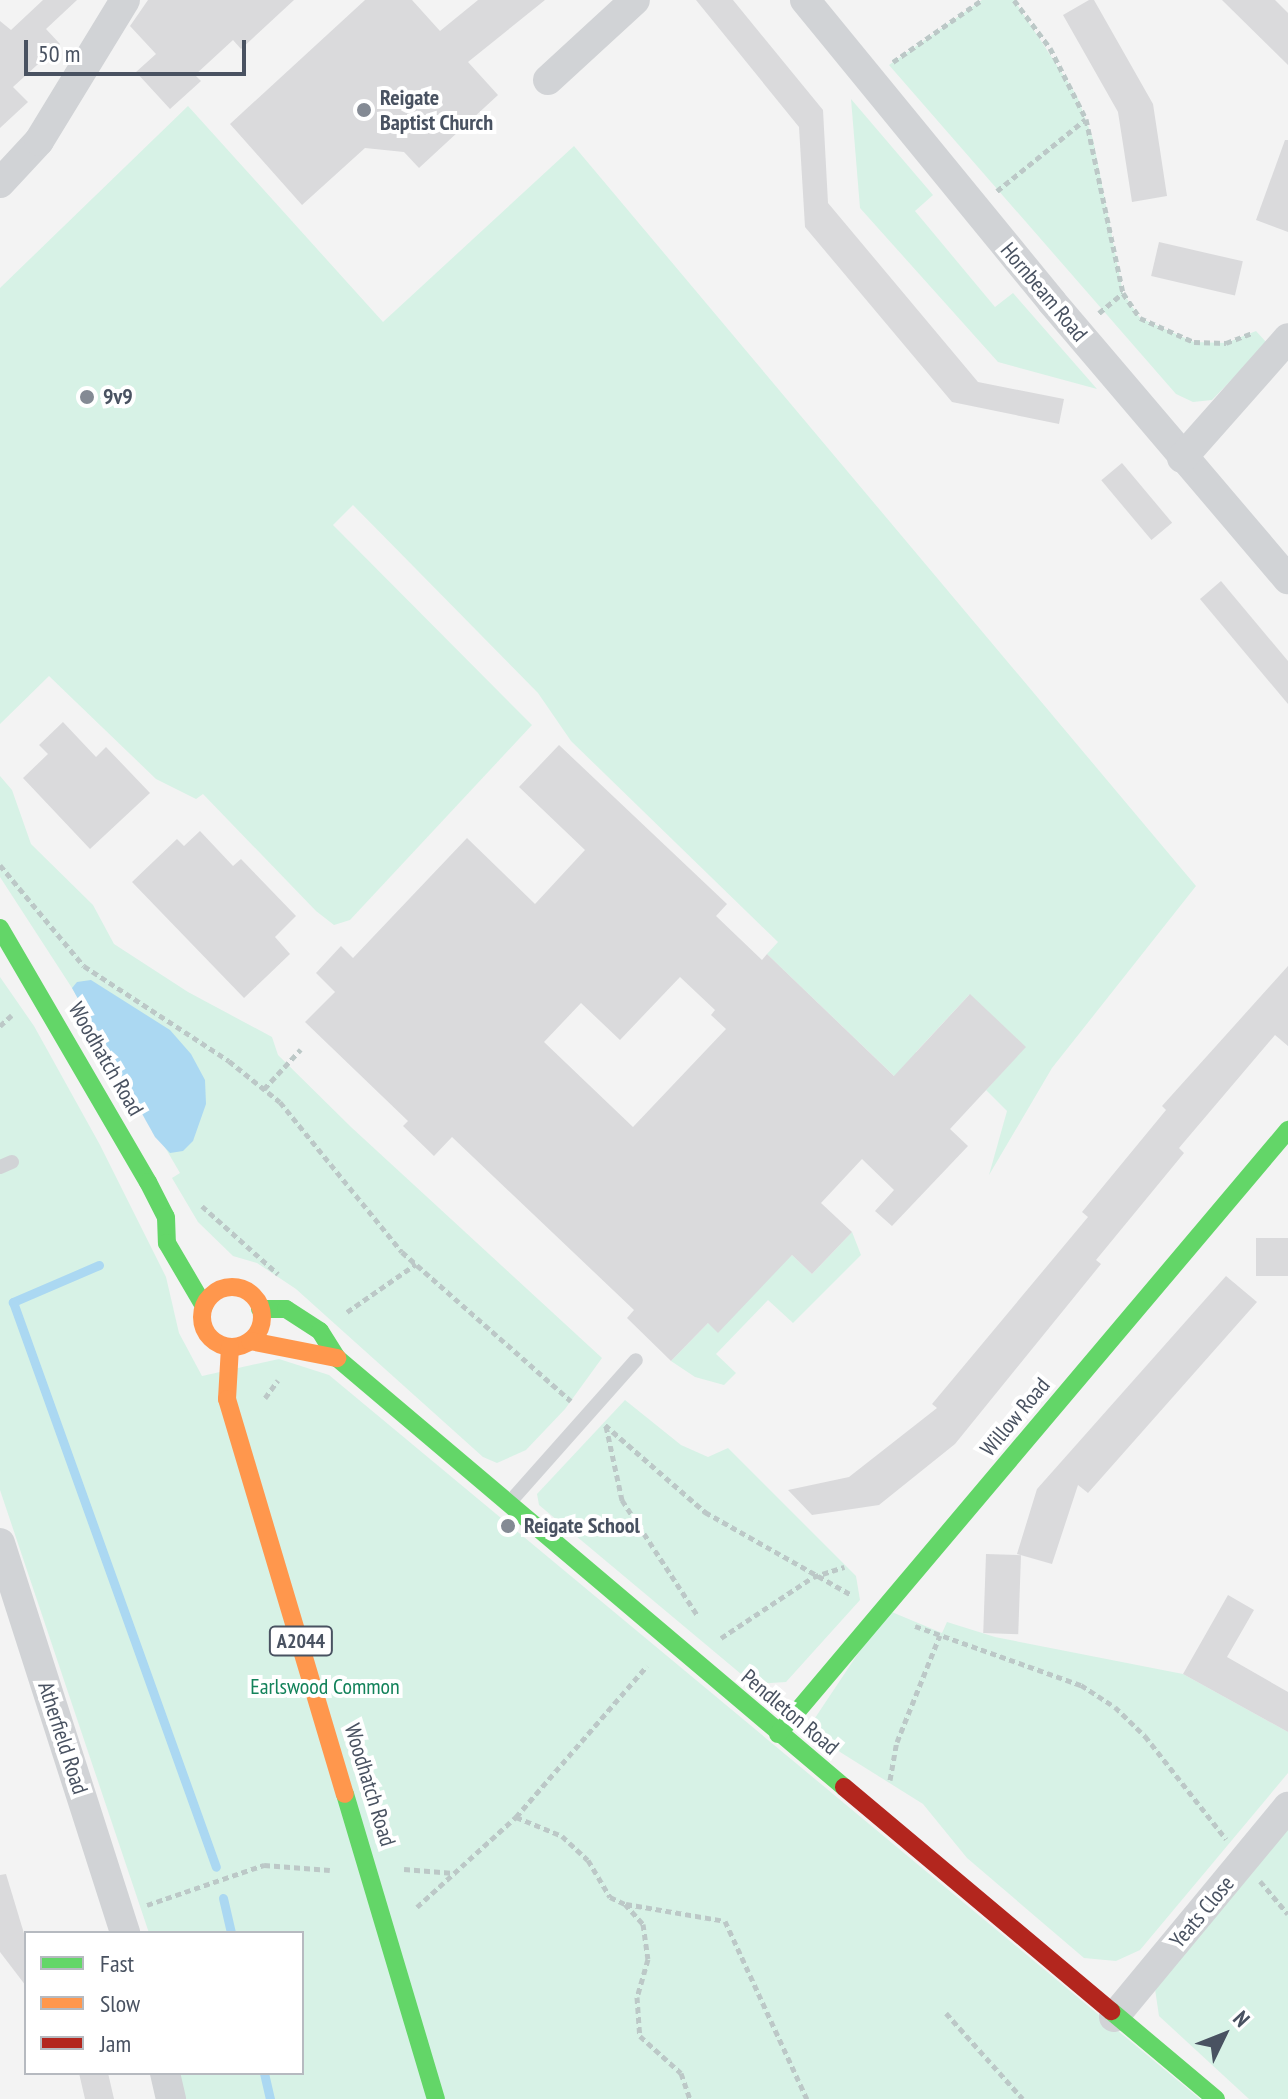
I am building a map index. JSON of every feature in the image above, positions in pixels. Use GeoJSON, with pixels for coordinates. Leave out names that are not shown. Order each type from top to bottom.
{"type":"FeatureCollection","features":[{"type":"Feature","properties":{"kind":"street"},"geometry":{"type":"LineString","coordinates":[[0,183],[39,141],[125,0]]}},
{"type":"Feature","properties":{"kind":"street"},"geometry":{"type":"LineString","coordinates":[[548,80],[635,0]]}},
{"type":"Feature","properties":{"kind":"street","name":"Hornbeam Road"},"geometry":{"type":"LineString","coordinates":[[805,0],[1182,458],[1288,579]]}},
{"type":"Feature","properties":{"kind":"street"},"geometry":{"type":"LineString","coordinates":[[1182,458],[1281,345]]}},
{"type":"Feature","properties":{"kind":"street","name":"Woodhatch Road"},"geometry":{"type":"LineString","coordinates":[[0,928],[84,1065],[166,1217],[167,1243],[204,1306]]}},
{"type":"Feature","properties":{"kind":"street","name":"Willow Road"},"geometry":{"type":"LineString","coordinates":[[778,1734],[1284,1144]]}},
{"type":"Feature","properties":{"kind":"street"},"geometry":{"type":"LineString","coordinates":[[166,1217],[187,1228]]}},
{"type":"Feature","properties":{"kind":"street"},"geometry":{"type":"LineString","coordinates":[[213,1263],[233,1287],[250,1294],[260,1309],[260,1326],[250,1341],[230,1347],[206,1333],[204,1306],[221,1289],[233,1287]]}},
{"type":"Feature","properties":{"kind":"street","name":"Pendleton Road"},"geometry":{"type":"LineString","coordinates":[[260,1309],[286,1309],[303,1318],[328,1339],[337,1358],[507,1505],[1114,2017],[1216,2099]]}},
{"type":"Feature","properties":{"kind":"street","name":"Pendleton Road"},"geometry":{"type":"LineString","coordinates":[[250,1341],[297,1347],[318,1358],[337,1358]]}},
{"type":"Feature","properties":{"kind":"street","name":"Woodhatch Road"},"geometry":{"type":"LineString","coordinates":[[230,1347],[227,1399],[371,1869],[436,2099]]}},
{"type":"Feature","properties":{"kind":"street","name":"Atherfield Road"},"geometry":{"type":"LineString","coordinates":[[0,1543],[122,1923]]}},
{"type":"Feature","properties":{"kind":"street","name":"Yeats Close"},"geometry":{"type":"LineString","coordinates":[[1114,2017],[1288,1807]]}},
{"type":"Feature","properties":{"kind":"street"},"geometry":{"type":"LineString","coordinates":[[165,2075],[171,2099]]}},
{"type":"Feature","properties":{"kind":"lane"},"geometry":{"type":"LineString","coordinates":[[507,1505],[636,1360]]}},
{"type":"Feature","properties":{"kind":"path"},"geometry":{"type":"LineString","coordinates":[[869,79],[982,0]]}},
{"type":"Feature","properties":{"kind":"path"},"geometry":{"type":"LineString","coordinates":[[1014,0],[1050,48],[1086,119],[1123,293],[1140,318],[1194,342],[1226,343],[1256,331],[1281,345]]}},
{"type":"Feature","properties":{"kind":"path"},"geometry":{"type":"LineString","coordinates":[[975,209],[1086,119]]}},
{"type":"Feature","properties":{"kind":"path"},"geometry":{"type":"LineString","coordinates":[[0,865],[84,966],[264,1089],[328,1155],[349,1188],[416,1264],[342,1314]]}},
{"type":"Feature","properties":{"kind":"path"},"geometry":{"type":"LineString","coordinates":[[264,1089],[301,1049]]}},
{"type":"Feature","properties":{"kind":"path"},"geometry":{"type":"LineString","coordinates":[[606,1426],[622,1500],[715,1642]]}},
{"type":"Feature","properties":{"kind":"path"},"geometry":{"type":"LineString","coordinates":[[695,1663],[715,1642],[813,1577],[844,1567]]}},
{"type":"Feature","properties":{"kind":"path"},"geometry":{"type":"LineString","coordinates":[[889,1785],[897,1742],[940,1635]]}},
{"type":"Feature","properties":{"kind":"path"},"geometry":{"type":"LineString","coordinates":[[390,1933],[516,1817],[652,1660]]}},
{"type":"Feature","properties":{"kind":"path"},"geometry":{"type":"LineString","coordinates":[[516,1817],[562,1836],[588,1860],[610,1897],[625,1904],[725,1921],[807,2099]]}},
{"type":"Feature","properties":{"kind":"path"},"geometry":{"type":"LineString","coordinates":[[122,1923],[264,1865],[454,1873]]}},
{"type":"Feature","properties":{"kind":"path"},"geometry":{"type":"LineString","coordinates":[[625,1904],[643,1924],[648,1959],[637,1997],[640,2036],[681,2073],[690,2099]]}},
{"type":"Feature","properties":{"kind":"path"},"geometry":{"type":"LineString","coordinates":[[946,2013],[1023,2099]]}},
{"type":"Feature","properties":{"kind":"green space"},"geometry":{"type":"Polygon","coordinates":[[[982,0],[1014,0],[1077,96],[1093,139],[1123,293],[1140,318],[1194,342],[1226,343],[1256,331],[1267,343],[1212,400],[1193,402],[1176,394],[889,65],[982,0]]]}},
{"type":"Feature","properties":{"kind":"green space"},"geometry":{"type":"Polygon","coordinates":[[[851,99],[933,195],[915,211],[995,307],[1013,293],[1097,389],[998,362],[860,208],[851,99]]]}},
{"type":"Feature","properties":{"kind":"green space"},"geometry":{"type":"Polygon","coordinates":[[[188,106],[383,322],[574,146],[1196,886],[1052,1068],[989,1175],[1007,1111],[986,1090],[1025,1047],[969,995],[916,1052],[915,1096],[767,954],[778,942],[571,741],[538,693],[353,505],[333,525],[532,725],[350,920],[334,925],[316,911],[203,794],[196,799],[156,779],[49,676],[0,724],[0,288],[188,106]]]}},
{"type":"Feature","properties":{"kind":"green space"},"geometry":{"type":"Polygon","coordinates":[[[0,776],[12,790],[31,844],[93,905],[114,944],[188,992],[272,1037],[278,1055],[351,1127],[602,1358],[565,1409],[526,1450],[497,1463],[483,1457],[296,1289],[257,1263],[233,1256],[198,1222],[172,1178],[180,1173],[72,988],[0,877],[0,776]]]}},
{"type":"Feature","properties":{"kind":"green space","name":"Earlswood Common"},"geometry":{"type":"Polygon","coordinates":[[[0,977],[34,1026],[100,1145],[166,1277],[179,1333],[202,1376],[279,1359],[329,1375],[1200,2099],[184,2099],[178,2075],[304,2075],[304,1931],[148,1931],[0,1490],[0,977]]]}},
{"type":"Feature","properties":{"kind":"green space"},"geometry":{"type":"Polygon","coordinates":[[[852,1232],[861,1255],[793,1323],[768,1300],[716,1354],[736,1373],[724,1385],[695,1377],[671,1361],[708,1323],[792,1255],[812,1274],[852,1232]]]}},
{"type":"Feature","properties":{"kind":"green space"},"geometry":{"type":"Polygon","coordinates":[[[625,1400],[681,1445],[708,1457],[728,1448],[856,1576],[860,1600],[786,1682],[753,1684],[539,1505],[537,1494],[625,1400]]]}},
{"type":"Feature","properties":{"kind":"green space"},"geometry":{"type":"Polygon","coordinates":[[[887,1610],[942,1633],[947,1622],[995,1637],[1183,1674],[1288,1732],[1288,1773],[1140,1950],[1116,1961],[1084,1958],[967,1858],[923,1804],[840,1752],[811,1724],[887,1610]]]}},
{"type":"Feature","properties":{"kind":"green space"},"geometry":{"type":"Polygon","coordinates":[[[1288,1821],[1288,2099],[1249,2099],[1159,2016],[1155,1989],[1288,1821]]]}},
{"type":"Feature","properties":{"kind":"water"},"geometry":{"type":"Polygon","coordinates":[[[91,980],[170,1030],[191,1054],[205,1080],[206,1104],[193,1141],[183,1151],[170,1153],[155,1137],[72,988],[77,982],[91,980]]]}},
{"type":"Feature","properties":{"kind":"building"},"geometry":{"type":"Polygon","coordinates":[[[43,0],[77,0],[46,29],[60,44],[13,87],[28,102],[0,128],[0,21],[11,30],[43,0]]]}},
{"type":"Feature","properties":{"kind":"building"},"geometry":{"type":"Polygon","coordinates":[[[148,0],[294,0],[241,49],[233,40],[195,75],[201,81],[170,109],[136,72],[156,54],[130,26],[148,0]]]}},
{"type":"Feature","properties":{"kind":"building","name":"Reigate Baptist Church"},"geometry":{"type":"Polygon","coordinates":[[[365,0],[412,0],[440,31],[478,0],[545,0],[468,62],[498,95],[419,168],[404,152],[365,148],[302,205],[230,124],[365,0]]]}},
{"type":"Feature","properties":{"kind":"building"},"geometry":{"type":"Polygon","coordinates":[[[696,0],[733,0],[823,110],[828,203],[978,382],[1064,399],[1059,424],[952,402],[805,227],[799,127],[696,0]]]}},
{"type":"Feature","properties":{"kind":"building"},"geometry":{"type":"Polygon","coordinates":[[[1094,0],[1153,104],[1167,196],[1132,202],[1118,112],[1063,15],[1094,0]]]}},
{"type":"Feature","properties":{"kind":"building"},"geometry":{"type":"Polygon","coordinates":[[[1222,0],[1275,0],[1288,13],[1288,65],[1222,0]]]}},
{"type":"Feature","properties":{"kind":"building"},"geometry":{"type":"Polygon","coordinates":[[[1285,140],[1288,140],[1288,232],[1256,220],[1285,140]]]}},
{"type":"Feature","properties":{"kind":"building"},"geometry":{"type":"Polygon","coordinates":[[[1159,242],[1243,261],[1235,295],[1151,276],[1159,242]]]}},
{"type":"Feature","properties":{"kind":"building"},"geometry":{"type":"Polygon","coordinates":[[[1122,463],[1172,523],[1151,540],[1101,480],[1122,463]]]}},
{"type":"Feature","properties":{"kind":"building"},"geometry":{"type":"Polygon","coordinates":[[[1221,581],[1288,661],[1288,704],[1200,599],[1221,581]]]}},
{"type":"Feature","properties":{"kind":"building"},"geometry":{"type":"Polygon","coordinates":[[[63,722],[96,757],[106,747],[150,793],[90,849],[23,778],[48,754],[39,745],[63,722]]]}},
{"type":"Feature","properties":{"kind":"building"},"geometry":{"type":"Polygon","coordinates":[[[559,745],[727,904],[716,916],[762,960],[767,954],[894,1076],[970,994],[1026,1047],[950,1129],[968,1146],[892,1226],[875,1211],[894,1190],[862,1159],[821,1203],[852,1232],[812,1274],[792,1255],[718,1333],[708,1323],[671,1361],[627,1318],[634,1310],[452,1137],[434,1156],[403,1126],[408,1121],[305,1022],[335,992],[316,973],[341,946],[353,958],[467,838],[535,904],[585,850],[519,787],[559,745]],[[680,977],[620,1040],[581,1003],[544,1042],[633,1127],[726,1029],[711,1015],[715,1010],[680,977]]]}},
{"type":"Feature","properties":{"kind":"building"},"geometry":{"type":"Polygon","coordinates":[[[200,831],[233,866],[241,859],[296,916],[275,937],[290,954],[244,998],[132,882],[177,839],[184,846],[200,831]]]}},
{"type":"Feature","properties":{"kind":"building"},"geometry":{"type":"Polygon","coordinates":[[[1288,966],[1288,1046],[1275,1035],[1179,1148],[1184,1153],[1096,1260],[1101,1264],[955,1444],[879,1505],[812,1515],[788,1490],[849,1477],[937,1408],[932,1404],[1088,1217],[1082,1212],[1166,1110],[1162,1106],[1288,966]]]}},
{"type":"Feature","properties":{"kind":"building"},"geometry":{"type":"Polygon","coordinates":[[[1256,1238],[1288,1238],[1288,1276],[1256,1276],[1256,1238]]]}},
{"type":"Feature","properties":{"kind":"building"},"geometry":{"type":"Polygon","coordinates":[[[1226,1276],[1257,1302],[1088,1493],[1078,1485],[1052,1564],[1017,1554],[1037,1489],[1226,1276]]]}},
{"type":"Feature","properties":{"kind":"building"},"geometry":{"type":"Polygon","coordinates":[[[986,1554],[1021,1555],[1018,1634],[983,1633],[986,1554]]]}},
{"type":"Feature","properties":{"kind":"building"},"geometry":{"type":"Polygon","coordinates":[[[1228,1595],[1254,1610],[1227,1657],[1288,1692],[1288,1732],[1183,1674],[1228,1595]]]}},
{"type":"Feature","properties":{"kind":"building"},"geometry":{"type":"Polygon","coordinates":[[[6,1874],[24,1933],[24,1983],[0,1952],[0,1875],[6,1874]]]}},
{"type":"Feature","properties":{"kind":"building"},"geometry":{"type":"Polygon","coordinates":[[[79,2075],[108,2075],[114,2099],[85,2099],[79,2075]]]}},
{"type":"Feature","properties":{"kind":"waterway"},"geometry":{"type":"LineString","coordinates":[[99,1265],[13,1302],[216,1867]]}},
{"type":"Feature","properties":{"kind":"waterway"},"geometry":{"type":"LineString","coordinates":[[223,1898],[231,1931]]}},
{"type":"Feature","properties":{"kind":"waterway"},"geometry":{"type":"LineString","coordinates":[[264,2075],[270,2099]]}},
{"type":"Feature","properties":{"kind":"traffic: fast"},"geometry":{"type":"LineString","coordinates":[[0,928],[148,1182],[166,1217],[167,1243],[204,1306]]}},
{"type":"Feature","properties":{"kind":"traffic: fast"},"geometry":{"type":"LineString","coordinates":[[778,1734],[1288,1130]]}},
{"type":"Feature","properties":{"kind":"traffic: fast"},"geometry":{"type":"LineString","coordinates":[[260,1309],[286,1309],[320,1331],[337,1358],[844,1787]]}},
{"type":"Feature","properties":{"kind":"traffic: fast"},"geometry":{"type":"LineString","coordinates":[[345,1794],[436,2099]]}},
{"type":"Feature","properties":{"kind":"traffic: fast"},"geometry":{"type":"LineString","coordinates":[[1111,2011],[1216,2099]]}},
{"type":"Feature","properties":{"kind":"traffic: slow"},"geometry":{"type":"LineString","coordinates":[[232,1287],[253,1296],[262,1317],[253,1338],[232,1347],[211,1338],[202,1317],[211,1296],[232,1287]]}},
{"type":"Feature","properties":{"kind":"traffic: slow"},"geometry":{"type":"LineString","coordinates":[[250,1341],[337,1358]]}},
{"type":"Feature","properties":{"kind":"traffic: slow"},"geometry":{"type":"LineString","coordinates":[[230,1347],[227,1399],[345,1794]]}},
{"type":"Feature","properties":{"kind":"traffic: jam"},"geometry":{"type":"LineString","coordinates":[[844,1787],[1111,2011]]}},
{"type":"Feature","properties":{"kind":"place","name":"Reigate Baptist Church"},"geometry":{"type":"Point","coordinates":[364,110]}},
{"type":"Feature","properties":{"kind":"place","name":"9v9"},"geometry":{"type":"Point","coordinates":[87,397]}},
{"type":"Feature","properties":{"kind":"place","name":"Reigate School"},"geometry":{"type":"Point","coordinates":[508,1526]}}]}
